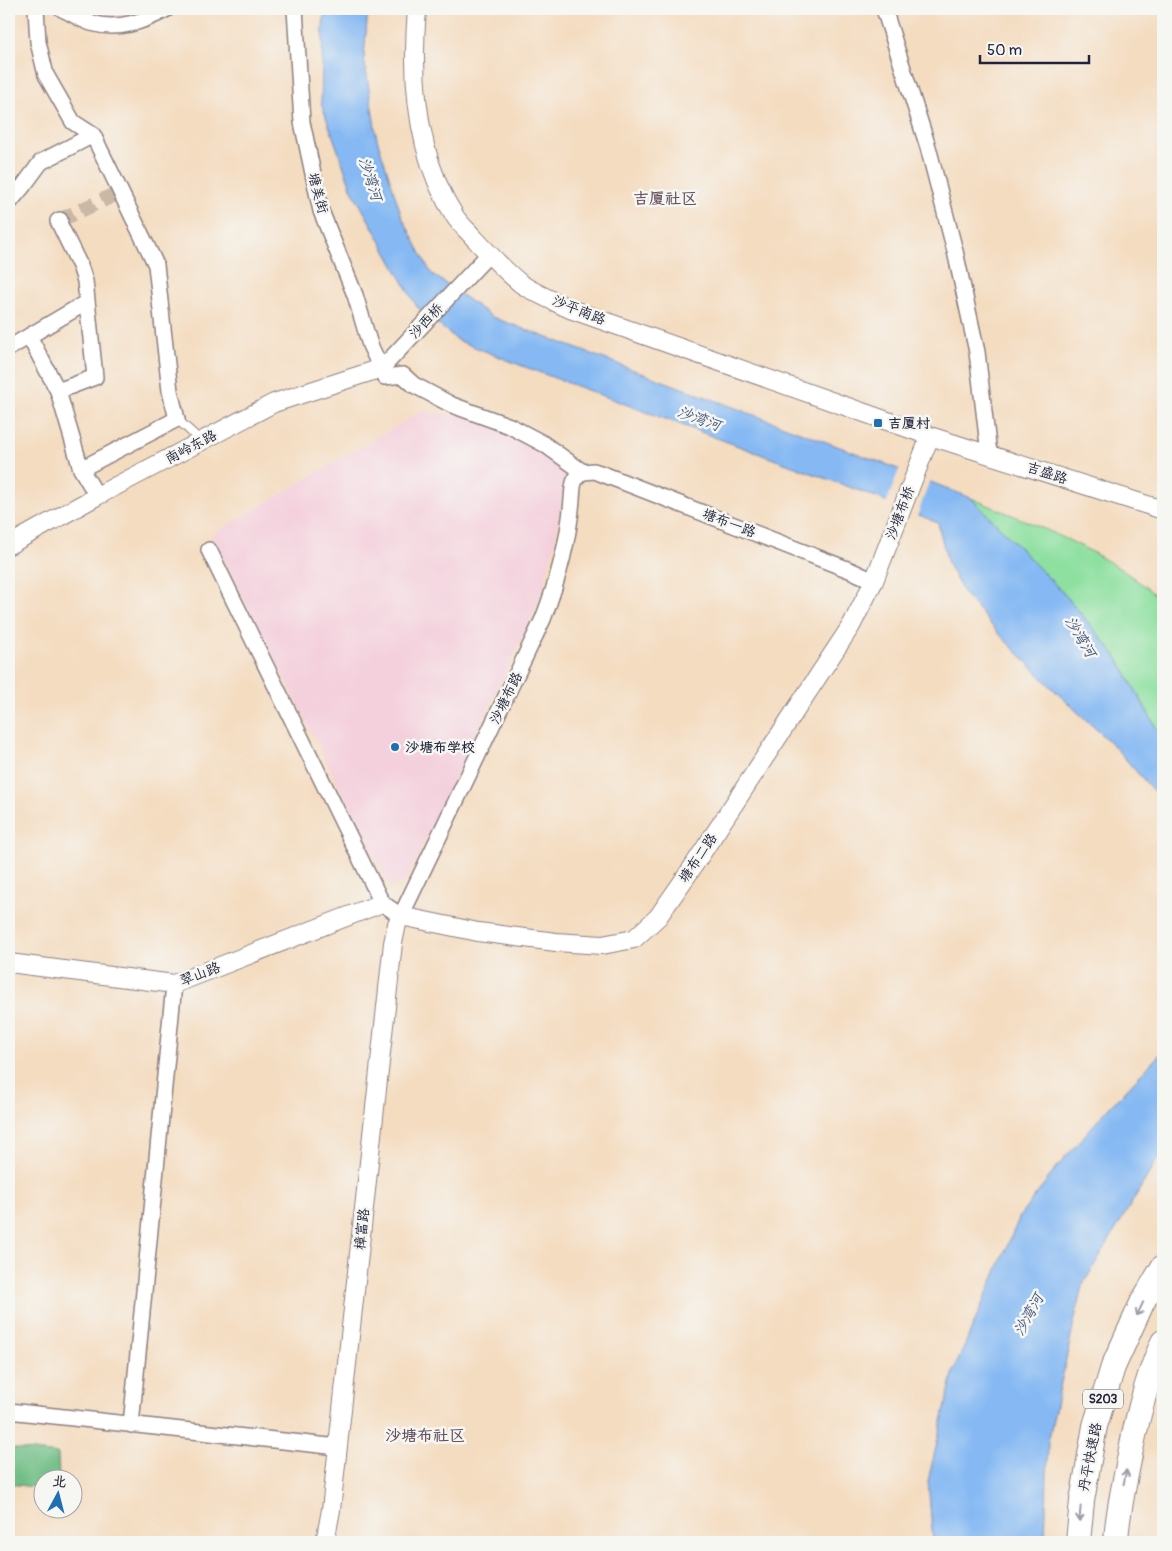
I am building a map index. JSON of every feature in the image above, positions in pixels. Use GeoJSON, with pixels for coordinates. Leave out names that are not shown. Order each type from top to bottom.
{"type":"FeatureCollection","features":[{"type":"Feature","properties":{"kind":"highway","name":"丹平快速路"},"geometry":{"type":"LineString","coordinates":[[1078,1542],[1082,1502],[1095,1426],[1112,1367],[1143,1301],[1163,1266]]}},
{"type":"Feature","properties":{"kind":"highway","name":"S203"},"geometry":{"type":"LineString","coordinates":[[1116,1542],[1119,1508],[1134,1435],[1155,1361],[1163,1342]]}},
{"type":"Feature","properties":{"kind":"highway"},"geometry":{"type":"LineString","coordinates":[[1134,1435],[1163,1360]]}},
{"type":"Feature","properties":{"kind":"street"},"geometry":{"type":"LineString","coordinates":[[36,9],[38,42],[46,75],[73,122],[93,135],[118,193],[156,264],[170,391],[177,419],[81,469]]}},
{"type":"Feature","properties":{"kind":"street"},"geometry":{"type":"LineString","coordinates":[[62,9],[91,23],[110,26],[129,25],[147,20],[167,9]]}},
{"type":"Feature","properties":{"kind":"street","name":"塘美街"},"geometry":{"type":"LineString","coordinates":[[295,9],[302,122],[321,211],[355,295],[370,345],[382,368]]}},
{"type":"Feature","properties":{"kind":"street","name":"沙平南路"},"geometry":{"type":"LineString","coordinates":[[417,9],[415,81],[419,114],[430,160],[444,196],[457,219],[489,254],[521,284],[570,309],[930,436]]}},
{"type":"Feature","properties":{"kind":"street"},"geometry":{"type":"LineString","coordinates":[[884,9],[928,147],[955,251],[977,352],[989,454]]}},
{"type":"Feature","properties":{"kind":"street"},"geometry":{"type":"LineString","coordinates":[[9,203],[41,162],[93,135]]}},
{"type":"Feature","properties":{"kind":"street"},"geometry":{"type":"LineString","coordinates":[[58,391],[95,377],[85,281],[80,266],[58,221],[60,220]]}},
{"type":"Feature","properties":{"kind":"street","name":"沙西桥"},"geometry":{"type":"LineString","coordinates":[[382,368],[489,254]]}},
{"type":"Feature","properties":{"kind":"street"},"geometry":{"type":"LineString","coordinates":[[9,348],[87,302]]}},
{"type":"Feature","properties":{"kind":"street"},"geometry":{"type":"LineString","coordinates":[[29,336],[58,391],[81,469],[97,496]]}},
{"type":"Feature","properties":{"kind":"street"},"geometry":{"type":"LineString","coordinates":[[382,368],[385,377],[403,375],[422,390],[452,405],[510,426],[544,444],[583,472]]}},
{"type":"Feature","properties":{"kind":"street","name":"南岭东路"},"geometry":{"type":"LineString","coordinates":[[9,545],[97,496],[274,403],[382,368]]}},
{"type":"Feature","properties":{"kind":"street","name":"吉盛路"},"geometry":{"type":"LineString","coordinates":[[930,436],[1163,510]]}},
{"type":"Feature","properties":{"kind":"street","name":"沙塘布桥"},"geometry":{"type":"LineString","coordinates":[[876,576],[930,436]]}},
{"type":"Feature","properties":{"kind":"street","name":"塘布一路"},"geometry":{"type":"LineString","coordinates":[[583,472],[594,471],[600,473],[852,571],[876,576]]}},
{"type":"Feature","properties":{"kind":"street","name":"沙塘布路"},"geometry":{"type":"LineString","coordinates":[[401,916],[543,619],[555,586],[566,544],[571,520],[574,482],[576,477],[583,472]]}},
{"type":"Feature","properties":{"kind":"street"},"geometry":{"type":"LineString","coordinates":[[209,550],[382,903],[401,916]]}},
{"type":"Feature","properties":{"kind":"street","name":"塘布二路"},"geometry":{"type":"LineString","coordinates":[[401,916],[478,932],[556,942],[602,945],[634,939],[658,917],[690,871],[852,626],[876,576]]}},
{"type":"Feature","properties":{"kind":"street","name":"翠山路"},"geometry":{"type":"LineString","coordinates":[[9,964],[174,984],[382,903]]}},
{"type":"Feature","properties":{"kind":"street","name":"樟富路"},"geometry":{"type":"LineString","coordinates":[[325,1542],[331,1510],[393,943],[397,924],[401,916]]}},
{"type":"Feature","properties":{"kind":"street"},"geometry":{"type":"LineString","coordinates":[[131,1425],[174,984]]}},
{"type":"Feature","properties":{"kind":"street"},"geometry":{"type":"LineString","coordinates":[[9,1411],[338,1447]]}},
{"type":"Feature","properties":{"kind":"lane"},"geometry":{"type":"LineString","coordinates":[[177,419],[201,441]]}},
{"type":"Feature","properties":{"kind":"shaded area","name":"沙塘布学校"},"geometry":{"type":"Polygon","coordinates":[[[422,411],[465,417],[511,433],[566,467],[554,547],[543,589],[534,613],[406,881],[390,886],[211,535],[422,411]]]}},
{"type":"Feature","properties":{"kind":"green space"},"geometry":{"type":"Polygon","coordinates":[[[971,498],[1047,530],[1096,555],[1142,584],[1163,602],[1163,740],[1117,657],[1066,596],[971,498]]]}},
{"type":"Feature","properties":{"kind":"green space"},"geometry":{"type":"Polygon","coordinates":[[[9,1448],[58,1454],[59,1468],[32,1468],[32,1487],[9,1484],[9,1448]]]}},
{"type":"Feature","properties":{"kind":"water","name":"沙湾河"},"geometry":{"type":"Polygon","coordinates":[[[325,9],[368,9],[364,58],[377,139],[402,217],[431,273],[492,317],[888,465],[971,498],[1066,596],[1117,657],[1163,740],[1163,807],[1156,794],[1114,746],[1053,689],[999,634],[963,592],[948,564],[938,523],[876,497],[457,340],[417,307],[352,190],[321,103],[325,9]]]}},
{"type":"Feature","properties":{"kind":"water","name":"沙湾河"},"geometry":{"type":"Polygon","coordinates":[[[1163,1051],[1163,1153],[1082,1286],[1048,1442],[1045,1542],[933,1542],[928,1481],[954,1370],[1020,1216],[1057,1167],[1103,1114],[1163,1051]]]}},
{"type":"Feature","properties":{"kind":"pier"},"geometry":{"type":"Polygon","coordinates":[[[900,467],[930,479],[917,517],[886,504],[900,467]]]}},
{"type":"Feature","properties":{"kind":"tunnel"},"geometry":{"type":"LineString","coordinates":[[60,220],[116,194]]}},
{"type":"Feature","properties":{"kind":"place","name":"吉厦村"},"geometry":{"type":"Point","coordinates":[878,423]}},
{"type":"Feature","properties":{"kind":"place","name":"沙塘布学校"},"geometry":{"type":"Point","coordinates":[395,747]}},
{"type":"Feature","properties":{"kind":"district","name":"吉厦社区"},"geometry":{"type":"Point","coordinates":[665,199]}},
{"type":"Feature","properties":{"kind":"district","name":"沙塘布社区"},"geometry":{"type":"Point","coordinates":[425,1436]}}]}
